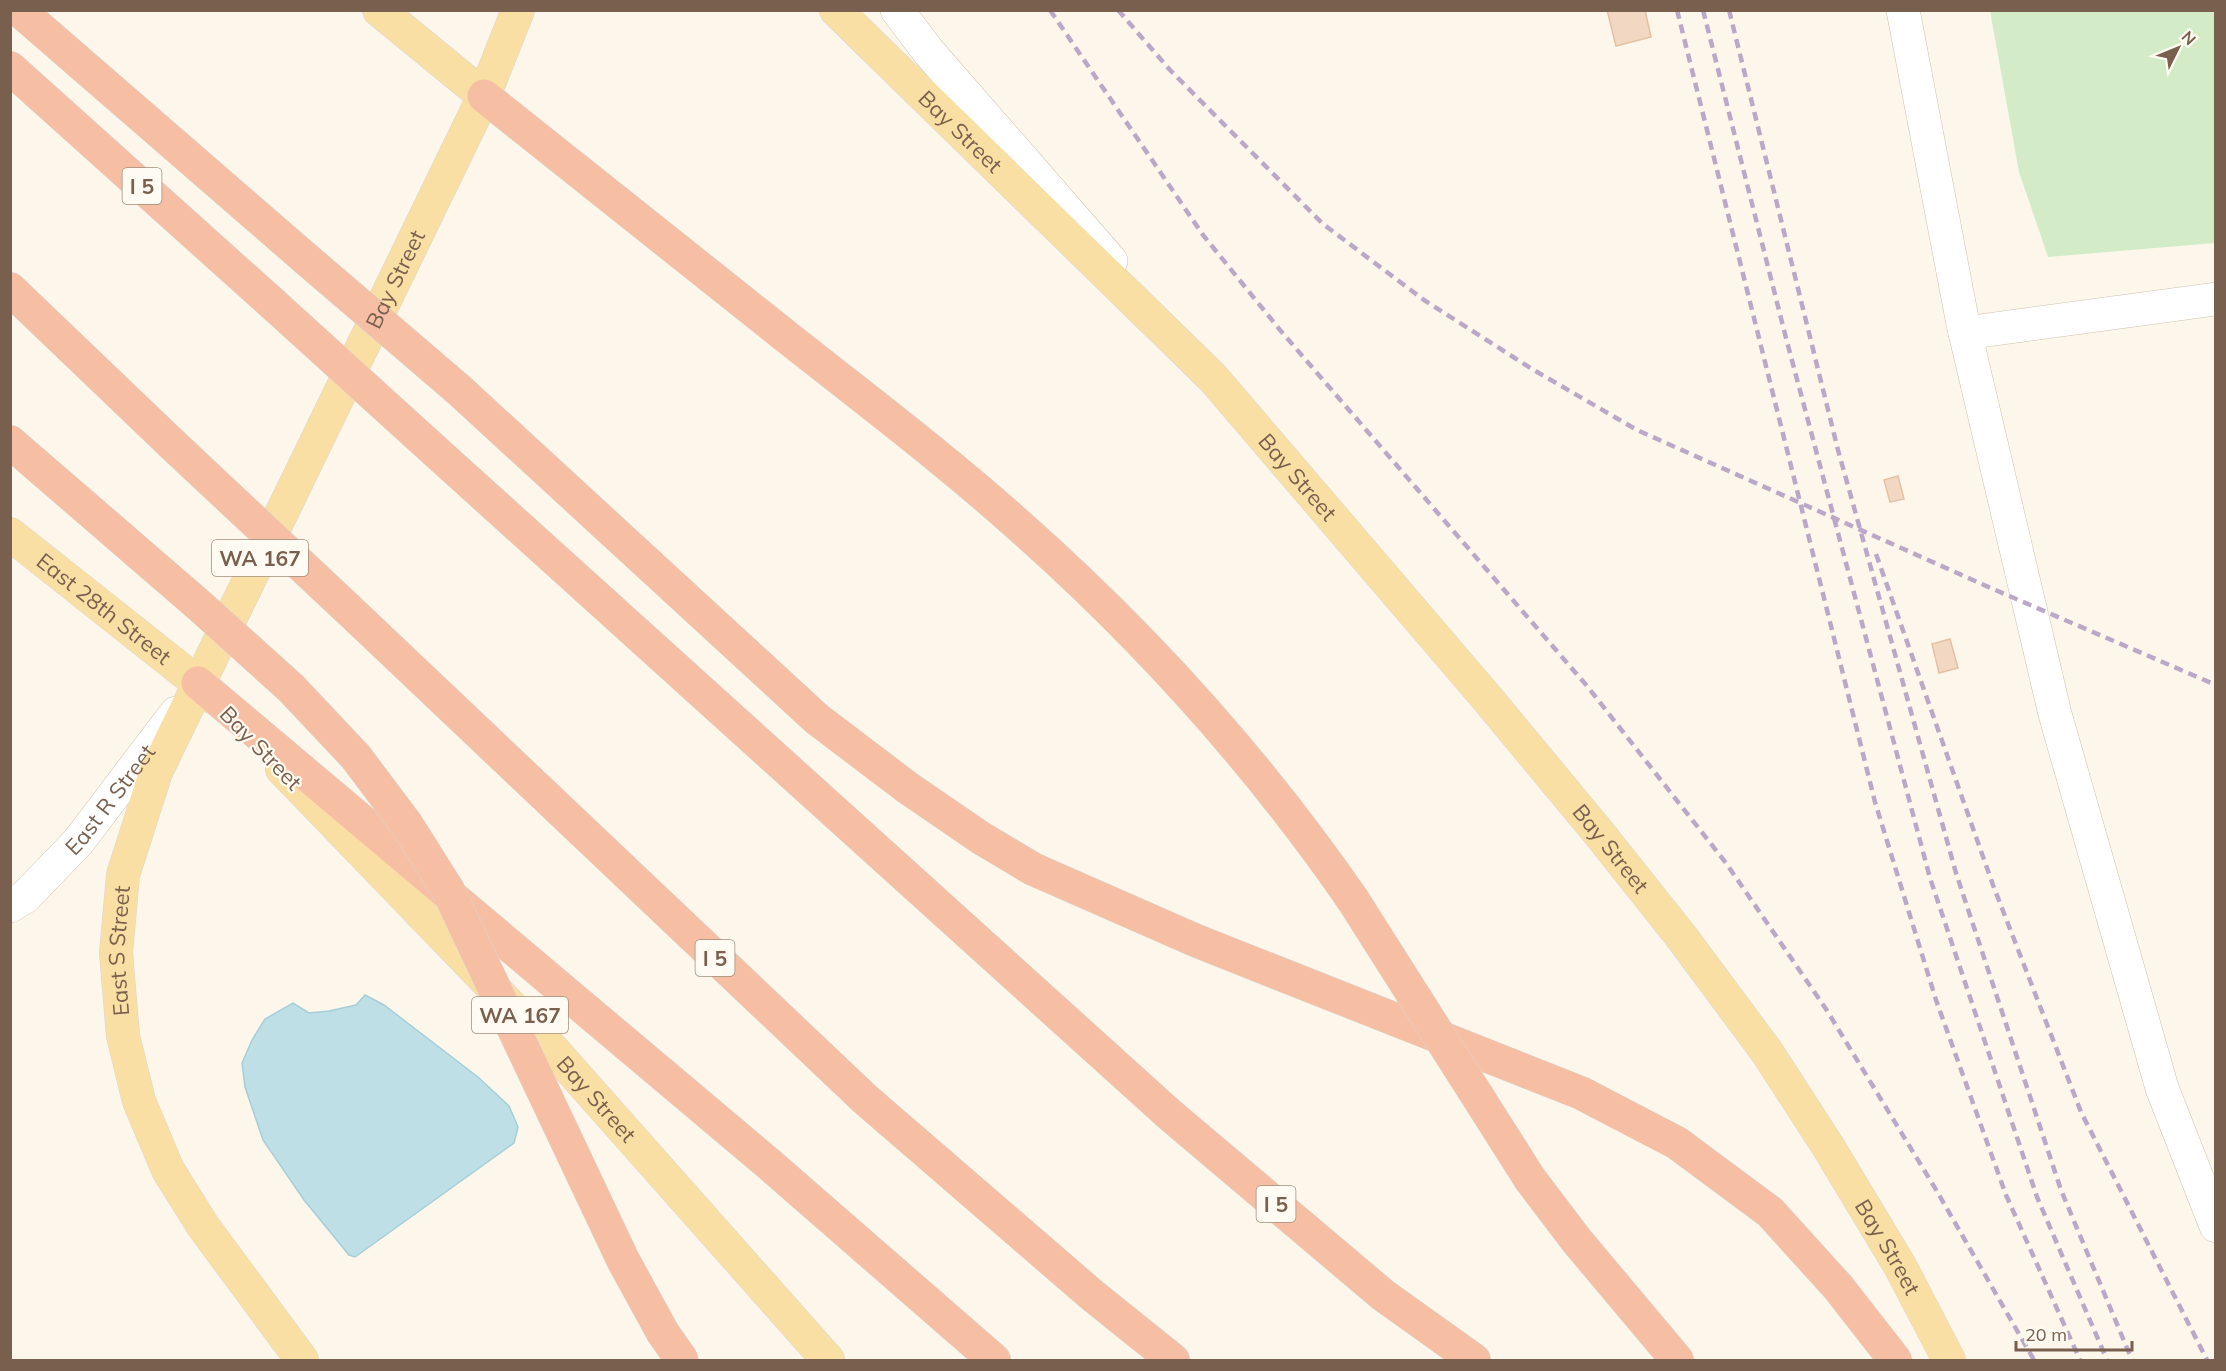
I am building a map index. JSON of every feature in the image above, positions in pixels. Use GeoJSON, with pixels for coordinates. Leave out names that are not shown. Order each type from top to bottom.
{"type":"FeatureCollection","features":[{"type":"Feature","properties":{"kind":"highway"},"geometry":{"type":"LineString","coordinates":[[19,10],[458,389],[817,718],[908,788],[981,838],[1033,869],[1197,941],[1581,1093],[1677,1143],[1770,1212],[1838,1287],[1895,1360]]}},
{"type":"Feature","properties":{"kind":"highway","name":"I 5"},"geometry":{"type":"LineString","coordinates":[[10,69],[1169,1114],[1383,1294],[1474,1360]]}},
{"type":"Feature","properties":{"kind":"highway"},"geometry":{"type":"LineString","coordinates":[[484,96],[906,432],[1015,522],[1100,602],[1180,684],[1315,845],[1353,900],[1530,1179],[1577,1241],[1677,1360]]}},
{"type":"Feature","properties":{"kind":"highway","name":"I 5"},"geometry":{"type":"LineString","coordinates":[[10,289],[865,1099],[1092,1295],[1173,1360]]}},
{"type":"Feature","properties":{"kind":"highway"},"geometry":{"type":"LineString","coordinates":[[10,442],[201,606],[291,688],[356,758],[407,825],[448,890],[623,1260],[663,1333],[682,1360]]}},
{"type":"Feature","properties":{"kind":"highway"},"geometry":{"type":"LineString","coordinates":[[198,683],[769,1164],[994,1360]]}},
{"type":"Feature","properties":{"kind":"main road"},"geometry":{"type":"LineString","coordinates":[[379,10],[484,96]]}},
{"type":"Feature","properties":{"kind":"main road","name":"Bay Street"},"geometry":{"type":"LineString","coordinates":[[518,10],[484,96],[198,683],[554,1051],[828,1360]]}},
{"type":"Feature","properties":{"kind":"main road","name":"Bay Street"},"geometry":{"type":"LineString","coordinates":[[836,10],[1213,378],[1486,697],[1598,832],[1767,1052],[1829,1148],[1900,1266],[1949,1360]]}},
{"type":"Feature","properties":{"kind":"main road","name":"East 28th Street"},"geometry":{"type":"LineString","coordinates":[[10,534],[198,683]]}},
{"type":"Feature","properties":{"kind":"main road","name":"East S Street"},"geometry":{"type":"LineString","coordinates":[[198,683],[156,772],[123,875],[116,953],[123,1036],[139,1101],[168,1170],[203,1226],[296,1354]]}},
{"type":"Feature","properties":{"kind":"street","name":"Bay Street"},"geometry":{"type":"LineString","coordinates":[[897,10],[928,51],[1213,378]]}},
{"type":"Feature","properties":{"kind":"street"},"geometry":{"type":"LineString","coordinates":[[1903,10],[1965,333],[2055,714],[2162,1088],[2216,1226]]}},
{"type":"Feature","properties":{"kind":"street"},"geometry":{"type":"LineString","coordinates":[[1965,333],[2216,299]]}},
{"type":"Feature","properties":{"kind":"street","name":"East R Street"},"geometry":{"type":"LineString","coordinates":[[10,906],[25,897],[78,843],[198,683]]}},
{"type":"Feature","properties":{"kind":"green space"},"geometry":{"type":"Polygon","coordinates":[[[1990,11],[2215,11],[2215,243],[2048,257],[2019,172],[1990,11]]]}},
{"type":"Feature","properties":{"kind":"water"},"geometry":{"type":"Polygon","coordinates":[[[365,995],[384,1005],[478,1077],[509,1106],[518,1127],[514,1143],[355,1257],[349,1255],[304,1200],[263,1140],[245,1087],[242,1063],[265,1019],[293,1003],[309,1013],[329,1011],[356,1005],[365,995]]]}},
{"type":"Feature","properties":{"kind":"building"},"geometry":{"type":"Polygon","coordinates":[[[1607,10],[1645,10],[1651,37],[1616,46],[1607,10]]]}},
{"type":"Feature","properties":{"kind":"building"},"geometry":{"type":"Polygon","coordinates":[[[1898,476],[1904,499],[1890,502],[1884,480],[1898,476]]]}},
{"type":"Feature","properties":{"kind":"building"},"geometry":{"type":"Polygon","coordinates":[[[1950,639],[1958,668],[1939,673],[1932,644],[1950,639]]]}},
{"type":"Feature","properties":{"kind":"railway"},"geometry":{"type":"LineString","coordinates":[[1050,10],[1203,235],[1280,330],[1587,686],[1726,863],[1826,1009],[1935,1188],[2034,1360]]}},
{"type":"Feature","properties":{"kind":"railway"},"geometry":{"type":"LineString","coordinates":[[1118,10],[1170,70],[1323,224],[1424,300],[1532,369],[1637,430],[1993,589],[2216,685]]}},
{"type":"Feature","properties":{"kind":"railway"},"geometry":{"type":"LineString","coordinates":[[1677,10],[1875,802],[1936,1000],[2006,1195],[2080,1360]]}},
{"type":"Feature","properties":{"kind":"railway"},"geometry":{"type":"LineString","coordinates":[[1703,10],[1786,338],[1930,878],[2037,1197],[2107,1360]]}},
{"type":"Feature","properties":{"kind":"railway"},"geometry":{"type":"LineString","coordinates":[[1729,10],[1838,450],[1956,873],[2061,1190],[2132,1360]]}},
{"type":"Feature","properties":{"kind":"railway"},"geometry":{"type":"LineString","coordinates":[[1876,554],[1993,885],[2081,1112],[2207,1360]]}}]}
